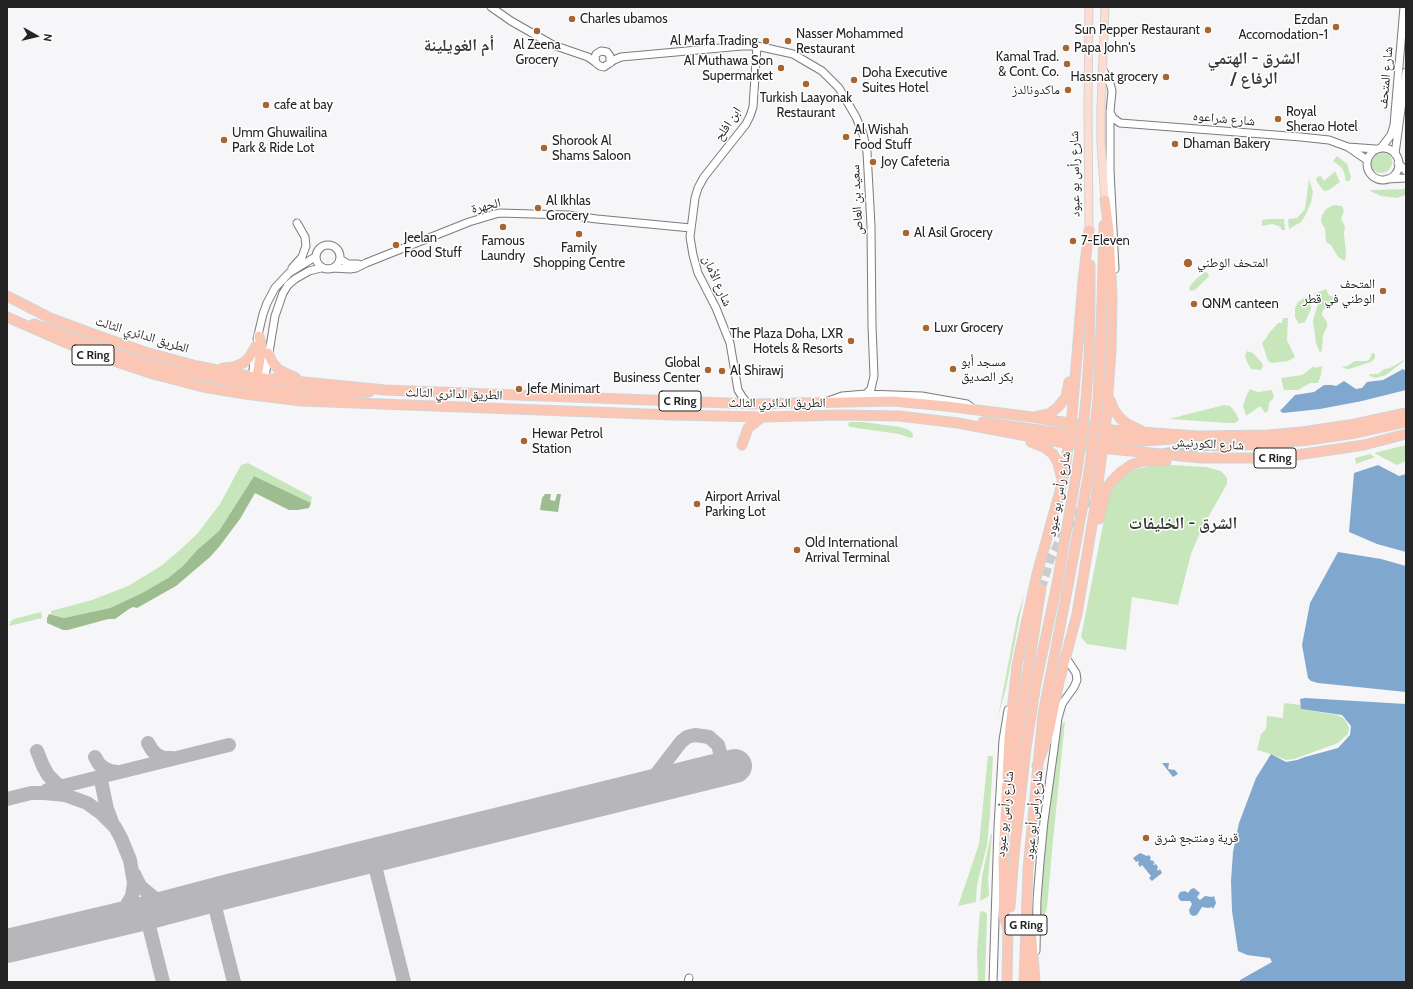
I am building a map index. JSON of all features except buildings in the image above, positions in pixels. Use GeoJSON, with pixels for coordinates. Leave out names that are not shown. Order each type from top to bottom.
{"type":"FeatureCollection","features":[{"type":"Feature","properties":{"kind":"highway"},"geometry":{"type":"LineString","coordinates":[[1037,766],[1046,744],[1059,682],[1079,601],[1104,444],[1111,329],[1111,290],[1109,231],[1104,200]]}},
{"type":"Feature","properties":{"kind":"highway","name":"شارع رأس بو عبود"},"geometry":{"type":"LineString","coordinates":[[1024,982],[1028,869],[1043,714],[1089,472],[1098,401],[1104,200]]}},
{"type":"Feature","properties":{"kind":"highway"},"geometry":{"type":"LineString","coordinates":[[1008,930],[1004,915],[1003,859],[1009,738],[1017,665],[1037,574],[1065,468],[1071,424],[1083,281],[1089,230]]}},
{"type":"Feature","properties":{"kind":"highway","name":"شارع رأس بو عبود"},"geometry":{"type":"LineString","coordinates":[[1007,982],[1008,930],[1014,855],[1026,748],[1036,683],[1057,584],[1086,400],[1090,305],[1089,230]]}},
{"type":"Feature","properties":{"kind":"highway","name":"الطريق الدائري الثالث"},"geometry":{"type":"LineString","coordinates":[[7,296],[50,318],[113,342],[156,356],[211,369],[257,386],[335,402],[635,414],[762,417],[841,415],[899,416],[958,422],[1014,434],[1104,444]]}},
{"type":"Feature","properties":{"kind":"highway"},"geometry":{"type":"LineString","coordinates":[[1032,417],[1045,415],[1052,412],[1058,408],[1066,397],[1081,312]]}},
{"type":"Feature","properties":{"kind":"highway","name":"الطريق الدائري الثالث"},"geometry":{"type":"LineString","coordinates":[[7,317],[73,347],[128,367],[183,382],[257,386],[306,382],[385,390],[748,404],[893,401],[1032,417],[1105,429]]}},
{"type":"Feature","properties":{"kind":"highway"},"geometry":{"type":"LineString","coordinates":[[258,336],[262,344],[257,386],[334,394],[355,394],[385,390]]}},
{"type":"Feature","properties":{"kind":"highway"},"geometry":{"type":"LineString","coordinates":[[211,369],[230,368],[240,365],[249,358],[256,346]]}},
{"type":"Feature","properties":{"kind":"highway"},"geometry":{"type":"LineString","coordinates":[[268,353],[272,362],[279,370],[306,382]]}},
{"type":"Feature","properties":{"kind":"highway"},"geometry":{"type":"LineString","coordinates":[[1108,386],[1111,405],[1120,418],[1130,426],[1152,434]]}},
{"type":"Feature","properties":{"kind":"highway","name":"شارع الكورنيش"},"geometry":{"type":"LineString","coordinates":[[1105,429],[1152,434],[1198,436],[1267,434],[1302,432],[1355,424],[1406,413]]}},
{"type":"Feature","properties":{"kind":"highway"},"geometry":{"type":"LineString","coordinates":[[742,445],[748,428],[762,417]]}},
{"type":"Feature","properties":{"kind":"highway"},"geometry":{"type":"LineString","coordinates":[[958,422],[983,422],[1069,439],[1099,436],[1105,429]]}},
{"type":"Feature","properties":{"kind":"highway"},"geometry":{"type":"LineString","coordinates":[[1214,446],[1268,444],[1316,439],[1356,433],[1406,422]]}},
{"type":"Feature","properties":{"kind":"highway"},"geometry":{"type":"LineString","coordinates":[[1014,434],[1044,447],[1055,457],[1060,471],[1057,501]]}},
{"type":"Feature","properties":{"kind":"highway","name":"شارع الكورنيش"},"geometry":{"type":"LineString","coordinates":[[1104,444],[1185,457],[1277,458],[1364,445],[1406,434]]}},
{"type":"Feature","properties":{"kind":"highway"},"geometry":{"type":"LineString","coordinates":[[1104,444],[1198,436]]}},
{"type":"Feature","properties":{"kind":"highway"},"geometry":{"type":"LineString","coordinates":[[1079,601],[1090,573],[1104,494],[1111,482],[1120,472],[1137,463],[1149,460],[1176,461],[1185,457]]}},
{"type":"Feature","properties":{"kind":"highway"},"geometry":{"type":"LineString","coordinates":[[1004,903],[1017,739],[1041,589]]}},
{"type":"Feature","properties":{"kind":"highway"},"geometry":{"type":"LineString","coordinates":[[1028,869],[1036,982]]}},
{"type":"Feature","properties":{"kind":"main road","name":"شارع رأس بو عبود"},"geometry":{"type":"LineString","coordinates":[[1089,7],[1089,230]]}},
{"type":"Feature","properties":{"kind":"main road","name":"شارع رأس بو عبود"},"geometry":{"type":"LineString","coordinates":[[1104,200],[1101,107],[1105,7]]}},
{"type":"Feature","properties":{"kind":"street"},"geometry":{"type":"LineString","coordinates":[[491,7],[511,21],[553,45],[596,58]]}},
{"type":"Feature","properties":{"kind":"street","name":"شارع المتحف"},"geometry":{"type":"LineString","coordinates":[[1378,148],[1391,135],[1394,125],[1404,7]]}},
{"type":"Feature","properties":{"kind":"street","name":"سعيد بن العاص"},"geometry":{"type":"LineString","coordinates":[[609,54],[621,57],[742,46],[757,46],[793,54],[831,78],[848,102],[856,117],[863,134],[867,152],[869,175],[874,380],[877,388],[882,394]]}},
{"type":"Feature","properties":{"kind":"street","name":"ابن افلح"},"geometry":{"type":"LineString","coordinates":[[700,184],[746,124],[750,116],[753,107],[757,46]]}},
{"type":"Feature","properties":{"kind":"street"},"geometry":{"type":"LineString","coordinates":[[603,51],[609,54],[611,58],[610,63],[602,67],[598,65],[596,58],[603,51]]}},
{"type":"Feature","properties":{"kind":"street","name":"سعيد بن العاص"},"geometry":{"type":"LineString","coordinates":[[610,63],[621,57]]}},
{"type":"Feature","properties":{"kind":"street"},"geometry":{"type":"LineString","coordinates":[[1103,70],[1112,86],[1110,112],[1110,170],[1115,282],[1111,290]]}},
{"type":"Feature","properties":{"kind":"street","name":"شارع المتحف"},"geometry":{"type":"LineString","coordinates":[[1395,154],[1406,72]]}},
{"type":"Feature","properties":{"kind":"street"},"geometry":{"type":"LineString","coordinates":[[1110,112],[1113,118],[1120,123],[1114,126],[1110,134]]}},
{"type":"Feature","properties":{"kind":"street","name":"شارع شراعوه"},"geometry":{"type":"LineString","coordinates":[[1120,123],[1319,138],[1348,147],[1378,148]]}},
{"type":"Feature","properties":{"kind":"street","name":"شارع شراعوه"},"geometry":{"type":"LineString","coordinates":[[1348,147],[1367,160]]}},
{"type":"Feature","properties":{"kind":"street"},"geometry":{"type":"LineString","coordinates":[[1406,171],[1398,162],[1395,154],[1389,149],[1378,148],[1369,156],[1367,160],[1367,168],[1372,175],[1379,179],[1406,178]]}},
{"type":"Feature","properties":{"kind":"street"},"geometry":{"type":"LineString","coordinates":[[1387,179],[1396,173],[1398,162]]}},
{"type":"Feature","properties":{"kind":"street","name":"شارع الأمان"},"geometry":{"type":"LineString","coordinates":[[700,184],[695,198],[691,228],[691,246],[695,264],[702,282],[728,336],[733,356],[738,390],[748,404]]}},
{"type":"Feature","properties":{"kind":"street","name":"الجهرة"},"geometry":{"type":"LineString","coordinates":[[332,268],[353,269],[470,222],[499,213],[568,215],[691,228]]}},
{"type":"Feature","properties":{"kind":"street"},"geometry":{"type":"LineString","coordinates":[[290,273],[302,257],[305,249],[305,236],[297,223]]}},
{"type":"Feature","properties":{"kind":"street"},"geometry":{"type":"LineString","coordinates":[[326,245],[337,249],[340,259],[332,268],[309,270],[291,282],[286,288],[274,316],[268,353],[257,386],[256,346],[264,314],[272,293],[282,279],[315,257],[319,249],[326,245]]}},
{"type":"Feature","properties":{"kind":"street"},"geometry":{"type":"LineString","coordinates":[[315,257],[321,268]]}},
{"type":"Feature","properties":{"kind":"street","name":"الجهرة"},"geometry":{"type":"LineString","coordinates":[[340,259],[346,264],[352,265],[366,263]]}},
{"type":"Feature","properties":{"kind":"street"},"geometry":{"type":"LineString","coordinates":[[866,394],[872,389],[874,380]]}},
{"type":"Feature","properties":{"kind":"street"},"geometry":{"type":"LineString","coordinates":[[729,403],[735,398],[738,390]]}},
{"type":"Feature","properties":{"kind":"street","name":"الطريق الدائري الثالث"},"geometry":{"type":"LineString","coordinates":[[826,402],[842,396],[882,394],[934,398],[966,404],[975,410]]}},
{"type":"Feature","properties":{"kind":"street","name":"شارع رأس أبو عبود"},"geometry":{"type":"LineString","coordinates":[[1036,982],[1037,900],[1049,784],[1060,711],[1065,699],[1077,680],[1076,673],[1066,658]]}},
{"type":"Feature","properties":{"kind":"street"},"geometry":{"type":"LineString","coordinates":[[993,982],[998,827],[1003,740],[1017,665]]}},
{"type":"Feature","properties":{"kind":"green space"},"geometry":{"type":"Polygon","coordinates":[[[1381,151],[1389,154],[1392,162],[1389,170],[1381,173],[1373,170],[1370,162],[1373,154],[1381,151]]]}},
{"type":"Feature","properties":{"kind":"green space"},"geometry":{"type":"Polygon","coordinates":[[[1337,156],[1347,164],[1351,177],[1349,181],[1346,181],[1341,167],[1333,161],[1337,156]]]}},
{"type":"Feature","properties":{"kind":"green space"},"geometry":{"type":"Polygon","coordinates":[[[1335,171],[1340,182],[1329,190],[1324,191],[1316,180],[1317,177],[1321,176],[1324,181],[1335,171]]]}},
{"type":"Feature","properties":{"kind":"green space"},"geometry":{"type":"Polygon","coordinates":[[[1309,179],[1313,192],[1311,202],[1301,222],[1289,229],[1288,219],[1297,218],[1305,209],[1309,179]]]}},
{"type":"Feature","properties":{"kind":"green space"},"geometry":{"type":"Polygon","coordinates":[[[1406,189],[1406,195],[1397,198],[1381,196],[1370,191],[1371,190],[1406,189]]]}},
{"type":"Feature","properties":{"kind":"green space"},"geometry":{"type":"Polygon","coordinates":[[[1334,205],[1342,206],[1344,211],[1341,219],[1345,226],[1345,261],[1338,257],[1331,245],[1326,242],[1325,229],[1321,222],[1322,215],[1326,209],[1334,205]]]}},
{"type":"Feature","properties":{"kind":"green space"},"geometry":{"type":"Polygon","coordinates":[[[1284,219],[1285,230],[1281,230],[1281,227],[1272,224],[1262,226],[1262,220],[1284,219]]]}},
{"type":"Feature","properties":{"kind":"green space"},"geometry":{"type":"Polygon","coordinates":[[[1205,272],[1208,273],[1209,276],[1195,290],[1191,291],[1189,289],[1190,286],[1205,272]]]}},
{"type":"Feature","properties":{"kind":"green space"},"geometry":{"type":"Polygon","coordinates":[[[1326,289],[1329,295],[1333,297],[1338,295],[1336,300],[1323,310],[1322,315],[1327,322],[1327,327],[1323,335],[1322,350],[1320,353],[1316,343],[1313,321],[1318,303],[1314,294],[1326,289]]]}},
{"type":"Feature","properties":{"kind":"green space"},"geometry":{"type":"Polygon","coordinates":[[[1305,297],[1310,298],[1311,309],[1305,322],[1299,324],[1295,317],[1295,308],[1298,302],[1305,297]]]}},
{"type":"Feature","properties":{"kind":"green space"},"geometry":{"type":"Polygon","coordinates":[[[1283,318],[1288,318],[1287,340],[1295,357],[1288,361],[1272,363],[1268,361],[1262,343],[1278,323],[1282,323],[1283,318]]]}},
{"type":"Feature","properties":{"kind":"green space"},"geometry":{"type":"Polygon","coordinates":[[[1247,351],[1253,353],[1262,363],[1263,366],[1261,370],[1251,369],[1245,355],[1247,351]]]}},
{"type":"Feature","properties":{"kind":"green space"},"geometry":{"type":"Polygon","coordinates":[[[1372,353],[1375,354],[1375,358],[1371,362],[1349,369],[1342,367],[1355,361],[1369,360],[1372,353]]]}},
{"type":"Feature","properties":{"kind":"green space"},"geometry":{"type":"Polygon","coordinates":[[[1404,360],[1386,375],[1376,378],[1369,376],[1370,374],[1378,374],[1384,369],[1390,368],[1404,360]]]}},
{"type":"Feature","properties":{"kind":"green space"},"geometry":{"type":"Polygon","coordinates":[[[1314,366],[1314,368],[1322,366],[1318,383],[1310,383],[1298,390],[1284,390],[1281,378],[1302,375],[1314,366]]]}},
{"type":"Feature","properties":{"kind":"green space"},"geometry":{"type":"Polygon","coordinates":[[[1250,389],[1258,392],[1272,390],[1274,397],[1269,403],[1268,411],[1265,413],[1260,406],[1246,416],[1243,406],[1250,389]]]}},
{"type":"Feature","properties":{"kind":"green space"},"geometry":{"type":"Polygon","coordinates":[[[1224,405],[1230,406],[1239,420],[1235,423],[1229,423],[1169,419],[1224,405]]]}},
{"type":"Feature","properties":{"kind":"green space"},"geometry":{"type":"Polygon","coordinates":[[[849,422],[863,422],[900,427],[909,430],[913,434],[913,437],[910,438],[899,434],[850,427],[848,425],[849,422]]]}},
{"type":"Feature","properties":{"kind":"green space"},"geometry":{"type":"Polygon","coordinates":[[[1406,445],[1406,461],[1397,465],[1374,453],[1406,445]]]}},
{"type":"Feature","properties":{"kind":"green space"},"geometry":{"type":"Polygon","coordinates":[[[1370,454],[1375,457],[1356,464],[1355,458],[1370,454]]]}},
{"type":"Feature","properties":{"kind":"green space"},"geometry":{"type":"Polygon","coordinates":[[[248,463],[312,497],[311,503],[254,476],[219,531],[197,550],[183,566],[168,578],[142,593],[110,608],[64,618],[51,614],[51,611],[92,600],[128,586],[161,566],[197,534],[220,504],[241,465],[248,463]]]}},
{"type":"Feature","properties":{"kind":"green space"},"geometry":{"type":"Polygon","coordinates":[[[1156,464],[1206,467],[1221,471],[1227,478],[1227,484],[1202,528],[1191,554],[1178,605],[1132,597],[1126,650],[1087,644],[1081,637],[1107,504],[1112,489],[1127,472],[1156,464]]]}},
{"type":"Feature","properties":{"kind":"green space"},"geometry":{"type":"Polygon","coordinates":[[[254,476],[311,503],[309,508],[289,510],[255,493],[240,519],[219,547],[210,557],[176,586],[137,608],[133,607],[129,609],[115,619],[108,619],[68,630],[63,630],[47,623],[49,614],[64,618],[110,608],[142,593],[168,578],[183,566],[197,550],[219,531],[254,476]]]}},
{"type":"Feature","properties":{"kind":"green space"},"geometry":{"type":"Polygon","coordinates":[[[545,494],[551,494],[550,500],[555,501],[557,494],[561,494],[558,512],[540,510],[542,498],[545,494]]]}},
{"type":"Feature","properties":{"kind":"green space"},"geometry":{"type":"Polygon","coordinates":[[[1024,595],[1006,688],[998,717],[1017,618],[1024,595]]]}},
{"type":"Feature","properties":{"kind":"green space"},"geometry":{"type":"Polygon","coordinates":[[[41,612],[42,618],[9,626],[11,621],[14,619],[41,612]]]}},
{"type":"Feature","properties":{"kind":"green space"},"geometry":{"type":"Polygon","coordinates":[[[1284,703],[1301,705],[1301,709],[1337,715],[1343,718],[1347,723],[1349,728],[1348,734],[1338,743],[1294,759],[1286,760],[1257,750],[1261,734],[1266,729],[1267,716],[1283,718],[1284,703]]]}},
{"type":"Feature","properties":{"kind":"green space"},"geometry":{"type":"Polygon","coordinates":[[[1065,721],[1047,908],[1040,929],[1043,871],[1050,799],[1061,726],[1065,721]]]}},
{"type":"Feature","properties":{"kind":"green space"},"geometry":{"type":"Polygon","coordinates":[[[988,756],[993,756],[990,813],[987,845],[977,885],[976,902],[958,906],[979,844],[988,756]]]}},
{"type":"Feature","properties":{"kind":"green space"},"geometry":{"type":"Polygon","coordinates":[[[991,834],[988,880],[989,896],[980,901],[982,876],[991,834]]]}},
{"type":"Feature","properties":{"kind":"green space"},"geometry":{"type":"Polygon","coordinates":[[[980,911],[987,914],[985,982],[978,982],[977,951],[980,911]]]}},
{"type":"Feature","properties":{"kind":"water"},"geometry":{"type":"Polygon","coordinates":[[[1403,369],[1406,371],[1406,390],[1362,401],[1320,409],[1283,413],[1280,411],[1295,395],[1314,392],[1324,385],[1336,386],[1344,381],[1356,389],[1362,388],[1367,382],[1383,380],[1403,369]]]}},
{"type":"Feature","properties":{"kind":"water"},"geometry":{"type":"Polygon","coordinates":[[[1378,465],[1399,476],[1406,474],[1406,552],[1377,544],[1349,532],[1354,473],[1378,465]]]}},
{"type":"Feature","properties":{"kind":"water"},"geometry":{"type":"Polygon","coordinates":[[[1338,552],[1381,559],[1406,566],[1406,692],[1318,683],[1311,681],[1308,678],[1302,645],[1310,603],[1338,552]]]}},
{"type":"Feature","properties":{"kind":"water"},"geometry":{"type":"Polygon","coordinates":[[[1305,698],[1406,704],[1406,982],[1240,982],[1240,980],[1272,962],[1270,958],[1247,955],[1238,951],[1232,911],[1231,881],[1233,852],[1239,823],[1256,778],[1271,754],[1286,762],[1297,760],[1338,748],[1350,735],[1351,726],[1342,715],[1301,709],[1300,699],[1305,698]]]}},
{"type":"Feature","properties":{"kind":"water"},"geometry":{"type":"Polygon","coordinates":[[[1162,763],[1169,763],[1168,769],[1175,770],[1178,774],[1173,777],[1162,763]]]}},
{"type":"Feature","properties":{"kind":"water"},"geometry":{"type":"Polygon","coordinates":[[[1140,853],[1147,856],[1149,855],[1151,861],[1152,860],[1155,863],[1153,864],[1156,864],[1158,867],[1158,871],[1160,869],[1162,873],[1152,881],[1149,878],[1151,876],[1142,865],[1140,867],[1138,864],[1139,862],[1136,862],[1133,858],[1140,853]]]}},
{"type":"Feature","properties":{"kind":"water"},"geometry":{"type":"Polygon","coordinates":[[[1194,888],[1200,893],[1197,897],[1200,900],[1205,896],[1214,896],[1216,903],[1213,909],[1212,907],[1202,907],[1197,915],[1193,916],[1190,914],[1189,910],[1192,904],[1190,901],[1181,901],[1178,896],[1180,892],[1185,891],[1188,893],[1194,888]]]}},
{"type":"Feature","properties":{"kind":"taxiway"},"geometry":{"type":"LineString","coordinates":[[632,791],[643,787],[651,781],[681,742],[687,737],[695,735],[709,737],[718,745],[720,759],[713,772]]}},
{"type":"Feature","properties":{"kind":"taxiway"},"geometry":{"type":"LineString","coordinates":[[148,743],[157,755],[164,758],[171,758]]}},
{"type":"Feature","properties":{"kind":"taxiway"},"geometry":{"type":"LineString","coordinates":[[47,790],[229,745]]}},
{"type":"Feature","properties":{"kind":"taxiway"},"geometry":{"type":"LineString","coordinates":[[37,751],[48,775],[64,791]]}},
{"type":"Feature","properties":{"kind":"taxiway"},"geometry":{"type":"LineString","coordinates":[[95,757],[99,764],[104,768],[117,772]]}},
{"type":"Feature","properties":{"kind":"taxiway"},"geometry":{"type":"LineString","coordinates":[[100,776],[107,809],[112,822]]}},
{"type":"Feature","properties":{"kind":"taxiway"},"geometry":{"type":"LineString","coordinates":[[7,799],[31,793],[65,795],[87,803],[101,813],[115,827],[130,860],[134,883],[132,896],[125,908],[119,915],[109,922]]}},
{"type":"Feature","properties":{"kind":"taxiway"},"geometry":{"type":"LineString","coordinates":[[376,870],[380,859],[390,852]]}},
{"type":"Feature","properties":{"kind":"taxiway"},"geometry":{"type":"LineString","coordinates":[[358,860],[370,862],[376,870],[404,982]]}},
{"type":"Feature","properties":{"kind":"taxiway"},"geometry":{"type":"LineString","coordinates":[[134,874],[140,886],[153,897],[164,902],[180,903]]}},
{"type":"Feature","properties":{"kind":"taxiway"},"geometry":{"type":"LineString","coordinates":[[216,911],[219,899],[229,891]]}},
{"type":"Feature","properties":{"kind":"taxiway"},"geometry":{"type":"LineString","coordinates":[[197,899],[207,900],[215,907],[234,982]]}},
{"type":"Feature","properties":{"kind":"taxiway"},"geometry":{"type":"LineString","coordinates":[[132,916],[142,916],[148,922],[163,982]]}},
{"type":"Feature","properties":{"kind":"runway"},"geometry":{"type":"LineString","coordinates":[[7,946],[142,914],[229,891],[735,766]]}},
{"type":"Feature","properties":{"kind":"tunnel"},"geometry":{"type":"LineString","coordinates":[[1162,453],[1189,448],[1214,446]]}},
{"type":"Feature","properties":{"kind":"tunnel"},"geometry":{"type":"LineString","coordinates":[[1041,589],[1050,560],[1063,534],[1083,507],[1100,489]]}},
{"type":"Feature","properties":{"kind":"place","name":"Charles ubamos"},"geometry":{"type":"Point","coordinates":[572,19]}},
{"type":"Feature","properties":{"kind":"place","name":"Ezdan Accomodation-1"},"geometry":{"type":"Point","coordinates":[1336,27]}},
{"type":"Feature","properties":{"kind":"place","name":"Sun Pepper Restaurant"},"geometry":{"type":"Point","coordinates":[1208,30]}},
{"type":"Feature","properties":{"kind":"place","name":"Al Zeena Grocery"},"geometry":{"type":"Point","coordinates":[537,31]}},
{"type":"Feature","properties":{"kind":"place","name":"Al Marfa Trading"},"geometry":{"type":"Point","coordinates":[766,41]}},
{"type":"Feature","properties":{"kind":"place","name":"Nasser Mohammed Restaurant"},"geometry":{"type":"Point","coordinates":[788,41]}},
{"type":"Feature","properties":{"kind":"place","name":"Papa John's"},"geometry":{"type":"Point","coordinates":[1066,48]}},
{"type":"Feature","properties":{"kind":"place","name":"Kamal Trad. & Cont. Co."},"geometry":{"type":"Point","coordinates":[1067,64]}},
{"type":"Feature","properties":{"kind":"place","name":"Al Muthawa Son Supermarket"},"geometry":{"type":"Point","coordinates":[781,68]}},
{"type":"Feature","properties":{"kind":"place","name":"Hassnat grocery"},"geometry":{"type":"Point","coordinates":[1166,77]}},
{"type":"Feature","properties":{"kind":"place","name":"Doha Executive Suites Hotel"},"geometry":{"type":"Point","coordinates":[854,80]}},
{"type":"Feature","properties":{"kind":"place","name":"Turkish Laayonak Restaurant"},"geometry":{"type":"Point","coordinates":[806,84]}},
{"type":"Feature","properties":{"kind":"place","name":"ماكدونالدز"},"geometry":{"type":"Point","coordinates":[1068,90]}},
{"type":"Feature","properties":{"kind":"place","name":"cafe at bay"},"geometry":{"type":"Point","coordinates":[266,105]}},
{"type":"Feature","properties":{"kind":"place","name":"Royal Sherao Hotel"},"geometry":{"type":"Point","coordinates":[1278,119]}},
{"type":"Feature","properties":{"kind":"place","name":"Al Wishah Food Stuff"},"geometry":{"type":"Point","coordinates":[846,137]}},
{"type":"Feature","properties":{"kind":"place","name":"Umm Ghuwailina Park & Ride Lot"},"geometry":{"type":"Point","coordinates":[224,140]}},
{"type":"Feature","properties":{"kind":"place","name":"Dhaman Bakery"},"geometry":{"type":"Point","coordinates":[1175,144]}},
{"type":"Feature","properties":{"kind":"place","name":"Shorook Al Shams Saloon"},"geometry":{"type":"Point","coordinates":[544,148]}},
{"type":"Feature","properties":{"kind":"place","name":"Joy Cafeteria"},"geometry":{"type":"Point","coordinates":[873,162]}},
{"type":"Feature","properties":{"kind":"place","name":"Al Ikhlas Grocery"},"geometry":{"type":"Point","coordinates":[538,208]}},
{"type":"Feature","properties":{"kind":"place","name":"Famous Laundry"},"geometry":{"type":"Point","coordinates":[503,227]}},
{"type":"Feature","properties":{"kind":"place","name":"Al Asil Grocery"},"geometry":{"type":"Point","coordinates":[906,233]}},
{"type":"Feature","properties":{"kind":"place","name":"Family Shopping Centre"},"geometry":{"type":"Point","coordinates":[579,234]}},
{"type":"Feature","properties":{"kind":"place","name":"7-Eleven"},"geometry":{"type":"Point","coordinates":[1073,241]}},
{"type":"Feature","properties":{"kind":"place","name":"Jeelan Food Stuff"},"geometry":{"type":"Point","coordinates":[396,245]}},
{"type":"Feature","properties":{"kind":"place","name":"المتحف الوطني"},"geometry":{"type":"Point","coordinates":[1188,263]}},
{"type":"Feature","properties":{"kind":"place","name":"المتحف الوطني في قطر"},"geometry":{"type":"Point","coordinates":[1383,291]}},
{"type":"Feature","properties":{"kind":"place","name":"QNM canteen"},"geometry":{"type":"Point","coordinates":[1194,304]}},
{"type":"Feature","properties":{"kind":"place","name":"Luxr Grocery"},"geometry":{"type":"Point","coordinates":[926,328]}},
{"type":"Feature","properties":{"kind":"place","name":"The Plaza Doha, LXR Hotels & Resorts"},"geometry":{"type":"Point","coordinates":[851,341]}},
{"type":"Feature","properties":{"kind":"place","name":"مسجد أبو بكر الصديق"},"geometry":{"type":"Point","coordinates":[953,369]}},
{"type":"Feature","properties":{"kind":"place","name":"Global Business Center"},"geometry":{"type":"Point","coordinates":[708,370]}},
{"type":"Feature","properties":{"kind":"place","name":"Al Shirawj"},"geometry":{"type":"Point","coordinates":[722,371]}},
{"type":"Feature","properties":{"kind":"place","name":"Jefe Minimart"},"geometry":{"type":"Point","coordinates":[519,389]}},
{"type":"Feature","properties":{"kind":"place","name":"Hewar Petrol Station"},"geometry":{"type":"Point","coordinates":[524,441]}},
{"type":"Feature","properties":{"kind":"place","name":"Airport Arrival Parking Lot"},"geometry":{"type":"Point","coordinates":[697,504]}},
{"type":"Feature","properties":{"kind":"place","name":"Old International Arrival Terminal"},"geometry":{"type":"Point","coordinates":[797,550]}},
{"type":"Feature","properties":{"kind":"place","name":"قرية ومنتجع شرق"},"geometry":{"type":"Point","coordinates":[1146,838]}},
{"type":"Feature","properties":{"kind":"district","name":"أم الغويلينة"},"geometry":{"type":"Point","coordinates":[459,46]}},
{"type":"Feature","properties":{"kind":"district","name":"الشرق - الهتمي / الرفاع"},"geometry":{"type":"Point","coordinates":[1254,69]}},
{"type":"Feature","properties":{"kind":"district","name":"الشرق - الخليفات"},"geometry":{"type":"Point","coordinates":[1183,524]}}]}
